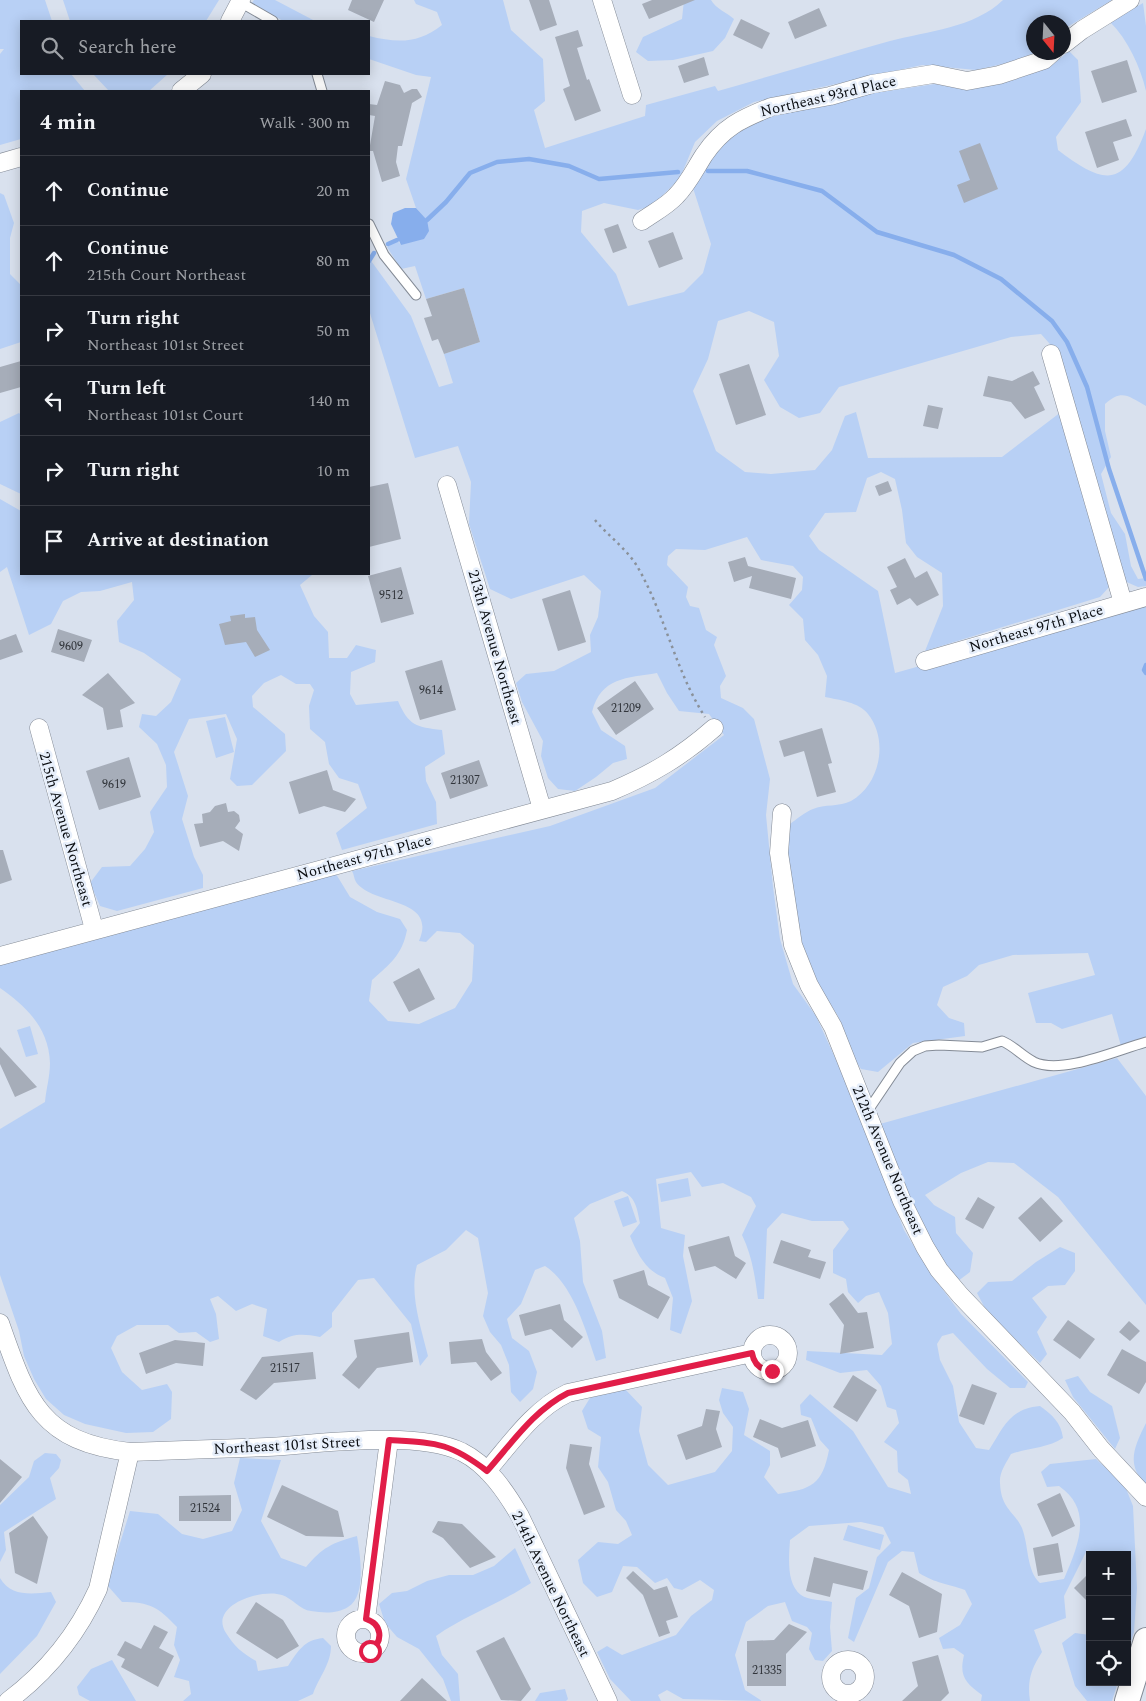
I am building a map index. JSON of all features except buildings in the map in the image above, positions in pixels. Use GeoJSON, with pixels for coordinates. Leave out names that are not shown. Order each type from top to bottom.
{"type":"FeatureCollection","features":[{"type":"Feature","properties":{"kind":"main road"},"geometry":{"type":"LineString","coordinates":[[1127,1701],[1146,1640]]}},
{"type":"Feature","properties":{"kind":"street"},"geometry":{"type":"LineString","coordinates":[[602,0],[632,95]]}},
{"type":"Feature","properties":{"kind":"street"},"geometry":{"type":"LineString","coordinates":[[1071,39],[1130,0]]}},
{"type":"Feature","properties":{"kind":"street"},"geometry":{"type":"LineString","coordinates":[[230,20],[240,1]]}},
{"type":"Feature","properties":{"kind":"street","name":"Northeast 93rd Place"},"geometry":{"type":"LineString","coordinates":[[642,220],[675,197],[692,178],[716,139],[733,123],[771,107],[933,74],[967,81],[999,75],[1044,60]]}},
{"type":"Feature","properties":{"kind":"street"},"geometry":{"type":"LineString","coordinates":[[182,90],[201,75]]}},
{"type":"Feature","properties":{"kind":"street"},"geometry":{"type":"LineString","coordinates":[[0,163],[20,157]]}},
{"type":"Feature","properties":{"kind":"street"},"geometry":{"type":"LineString","coordinates":[[1051,354],[1123,603]]}},
{"type":"Feature","properties":{"kind":"street","name":"213th Avenue Northeast"},"geometry":{"type":"LineString","coordinates":[[447,485],[542,809]]}},
{"type":"Feature","properties":{"kind":"street","name":"Northeast 97th Place"},"geometry":{"type":"LineString","coordinates":[[926,661],[1146,597]]}},
{"type":"Feature","properties":{"kind":"street","name":"215th Avenue Northeast"},"geometry":{"type":"LineString","coordinates":[[38,728],[94,929]]}},
{"type":"Feature","properties":{"kind":"street","name":"Northeast 97th Place"},"geometry":{"type":"LineString","coordinates":[[0,956],[94,929],[612,791],[653,774],[688,750],[714,728]]}},
{"type":"Feature","properties":{"kind":"street","name":"212th Avenue Northeast"},"geometry":{"type":"LineString","coordinates":[[782,813],[779,853],[792,946],[809,985],[833,1027],[902,1201],[940,1270],[1072,1412],[1101,1449],[1146,1496]]}},
{"type":"Feature","properties":{"kind":"street","name":"Northeast 101st Street"},"geometry":{"type":"LineString","coordinates":[[0,1323],[21,1383],[36,1408],[59,1431],[95,1446],[130,1452],[389,1440],[436,1443],[464,1453],[487,1471]]}},
{"type":"Feature","properties":{"kind":"street"},"geometry":{"type":"LineString","coordinates":[[487,1471],[531,1420],[553,1400],[568,1393],[752,1353]]}},
{"type":"Feature","properties":{"kind":"street"},"geometry":{"type":"LineString","coordinates":[[366,1619],[389,1440]]}},
{"type":"Feature","properties":{"kind":"street"},"geometry":{"type":"LineString","coordinates":[[8,1701],[41,1672],[70,1638],[88,1610],[98,1589],[130,1452]]}},
{"type":"Feature","properties":{"kind":"street","name":"214th Avenue Northeast"},"geometry":{"type":"LineString","coordinates":[[487,1471],[505,1490],[520,1516],[608,1701]]}},
{"type":"Feature","properties":{"kind":"lane"},"geometry":{"type":"LineString","coordinates":[[240,1],[271,20]]}},
{"type":"Feature","properties":{"kind":"lane"},"geometry":{"type":"LineString","coordinates":[[317,75],[322,90]]}},
{"type":"Feature","properties":{"kind":"lane"},"geometry":{"type":"LineString","coordinates":[[370,226],[384,255],[416,296]]}},
{"type":"Feature","properties":{"kind":"lane"},"geometry":{"type":"LineString","coordinates":[[867,1112],[907,1055],[926,1046],[982,1046],[1002,1041],[1015,1047],[1034,1062],[1051,1066],[1069,1065],[1146,1042]]}},
{"type":"Feature","properties":{"kind":"path"},"geometry":{"type":"LineString","coordinates":[[596,520],[608,536],[626,551],[636,566],[658,611],[667,638],[694,700],[714,728]]}},
{"type":"Feature","properties":{"kind":"shaded area"},"geometry":{"type":"Polygon","coordinates":[[[0,0],[45,0],[52,20],[20,20],[20,75],[72,75],[84,90],[20,90],[20,139],[0,145],[0,54],[4,49],[0,49],[0,0]]]}},
{"type":"Feature","properties":{"kind":"shaded area"},"geometry":{"type":"Polygon","coordinates":[[[63,0],[219,0],[207,20],[70,20],[63,0]]]}},
{"type":"Feature","properties":{"kind":"shaded area"},"geometry":{"type":"Polygon","coordinates":[[[254,0],[275,0],[313,20],[281,20],[252,3],[254,0]]]}},
{"type":"Feature","properties":{"kind":"shaded area"},"geometry":{"type":"Polygon","coordinates":[[[414,0],[503,0],[511,30],[543,59],[545,101],[534,110],[545,148],[645,116],[646,105],[715,86],[718,91],[890,41],[965,23],[978,17],[1003,0],[1112,0],[1071,25],[1071,15],[1026,15],[1026,56],[1011,62],[976,70],[922,65],[754,102],[717,121],[695,142],[680,178],[653,205],[638,210],[604,203],[582,211],[581,232],[616,274],[628,306],[684,292],[703,273],[711,244],[693,188],[713,153],[734,135],[758,122],[779,114],[868,94],[935,84],[966,90],[1014,80],[1051,66],[1058,60],[1071,60],[1071,53],[1078,60],[1081,102],[1056,137],[1058,150],[1088,170],[1100,175],[1111,175],[1121,171],[1129,163],[1138,149],[1146,129],[1146,406],[1130,397],[1121,395],[1105,404],[1105,431],[1111,457],[1101,474],[1111,513],[1125,534],[1131,566],[1138,579],[1146,578],[1146,586],[1138,587],[1122,580],[1057,352],[1041,334],[1011,337],[839,387],[820,413],[799,418],[780,407],[764,380],[779,356],[774,322],[749,311],[718,321],[708,359],[693,391],[716,451],[745,472],[771,474],[815,470],[832,450],[845,416],[856,412],[868,458],[1002,457],[1061,412],[1110,586],[1100,597],[925,651],[943,606],[942,573],[917,557],[906,543],[902,510],[895,479],[881,472],[867,478],[856,512],[825,513],[809,536],[819,550],[878,591],[895,673],[1146,603],[1146,1038],[1121,1046],[1112,1014],[1062,1029],[1051,1023],[1036,1023],[1028,993],[1095,975],[1088,953],[1013,955],[979,965],[967,976],[943,987],[937,1005],[949,1018],[964,1023],[965,1036],[913,1043],[878,1072],[861,1069],[853,1057],[838,1016],[815,980],[799,946],[786,851],[790,824],[813,809],[851,801],[861,794],[869,784],[875,773],[878,761],[878,736],[874,725],[868,714],[859,707],[848,702],[825,697],[827,676],[818,655],[805,640],[803,619],[789,605],[802,590],[803,577],[793,566],[761,560],[747,537],[705,550],[676,549],[668,556],[667,565],[688,587],[686,597],[690,606],[699,608],[706,630],[717,637],[714,645],[726,676],[720,686],[721,698],[743,708],[754,719],[770,779],[766,815],[773,887],[780,939],[793,984],[816,1016],[832,1051],[854,1101],[904,1230],[929,1271],[961,1314],[1028,1382],[1025,1388],[1010,1388],[987,1369],[953,1333],[942,1336],[937,1344],[940,1360],[953,1386],[959,1422],[976,1448],[989,1450],[1009,1420],[1021,1411],[1030,1408],[1040,1406],[1058,1423],[1062,1432],[1063,1438],[1057,1441],[1011,1454],[1001,1476],[1000,1483],[1003,1499],[1022,1528],[1030,1565],[1035,1578],[1040,1583],[1064,1579],[1074,1554],[1080,1529],[1080,1517],[1077,1506],[1070,1496],[1059,1486],[1047,1487],[1041,1472],[1050,1464],[1096,1459],[1125,1486],[1133,1506],[1137,1588],[1134,1632],[1131,1641],[1131,1551],[1087,1550],[1064,1596],[1066,1618],[1034,1630],[1042,1652],[1031,1675],[1029,1687],[1030,1701],[981,1701],[982,1695],[971,1687],[963,1674],[964,1655],[954,1648],[943,1649],[939,1638],[960,1625],[972,1604],[965,1590],[925,1577],[919,1573],[914,1552],[902,1551],[888,1562],[854,1642],[848,1638],[856,1598],[869,1588],[877,1557],[891,1543],[883,1527],[861,1522],[809,1526],[790,1540],[790,1570],[796,1590],[808,1598],[832,1602],[830,1627],[832,1651],[823,1661],[815,1660],[809,1649],[812,1633],[807,1627],[792,1621],[785,1602],[768,1606],[746,1622],[735,1655],[745,1690],[762,1701],[683,1699],[667,1690],[658,1695],[661,1701],[631,1701],[610,1679],[597,1652],[607,1646],[622,1655],[676,1635],[691,1616],[712,1600],[714,1590],[700,1580],[682,1590],[674,1588],[667,1578],[655,1583],[637,1567],[623,1566],[612,1592],[597,1597],[583,1583],[578,1560],[598,1542],[618,1544],[632,1535],[626,1521],[616,1510],[608,1482],[598,1467],[601,1437],[588,1429],[582,1411],[590,1398],[625,1389],[642,1407],[639,1431],[648,1465],[668,1485],[715,1472],[732,1451],[733,1427],[723,1413],[719,1400],[722,1388],[743,1392],[749,1409],[744,1435],[770,1451],[770,1465],[764,1477],[778,1494],[799,1490],[814,1483],[823,1471],[826,1462],[829,1450],[820,1440],[811,1418],[801,1415],[800,1405],[810,1394],[853,1431],[888,1487],[911,1494],[908,1480],[898,1472],[897,1451],[884,1442],[899,1423],[896,1410],[887,1407],[881,1386],[867,1370],[840,1373],[806,1360],[807,1351],[882,1355],[892,1344],[888,1313],[879,1292],[866,1296],[858,1303],[848,1292],[846,1279],[833,1273],[833,1250],[849,1229],[843,1221],[812,1221],[782,1213],[767,1229],[764,1299],[758,1299],[751,1258],[742,1235],[756,1206],[751,1197],[723,1183],[702,1187],[691,1172],[656,1179],[661,1228],[685,1235],[683,1256],[692,1301],[681,1334],[670,1330],[673,1298],[665,1278],[658,1275],[643,1262],[630,1236],[640,1223],[633,1200],[622,1191],[590,1204],[574,1218],[580,1241],[583,1282],[602,1331],[606,1358],[596,1361],[588,1336],[571,1296],[555,1274],[545,1266],[535,1270],[521,1304],[507,1319],[512,1338],[529,1351],[537,1372],[533,1389],[520,1402],[511,1392],[509,1365],[501,1345],[490,1332],[483,1316],[488,1293],[478,1238],[466,1230],[446,1250],[417,1265],[414,1287],[415,1299],[428,1356],[420,1366],[411,1324],[374,1278],[358,1280],[332,1313],[332,1327],[320,1337],[299,1335],[279,1342],[263,1336],[267,1309],[252,1304],[236,1311],[218,1296],[210,1299],[216,1314],[219,1339],[210,1342],[196,1332],[179,1333],[168,1325],[137,1325],[117,1336],[111,1348],[122,1372],[142,1390],[167,1384],[172,1392],[171,1419],[153,1432],[126,1433],[85,1424],[64,1415],[46,1399],[34,1379],[24,1356],[19,1331],[0,1275],[0,1129],[45,1102],[50,1063],[49,1050],[41,1029],[19,1002],[0,988],[0,964],[336,874],[350,897],[377,912],[400,919],[407,930],[399,952],[372,980],[369,1001],[388,1021],[419,1024],[455,1008],[472,981],[474,945],[460,933],[437,931],[426,942],[419,941],[422,927],[420,917],[412,909],[364,890],[356,882],[352,871],[550,826],[655,788],[724,735],[709,714],[679,711],[657,673],[626,678],[617,681],[602,692],[596,700],[592,712],[601,730],[625,746],[627,759],[613,763],[575,791],[558,789],[548,778],[541,756],[543,741],[522,702],[516,683],[526,674],[554,671],[591,652],[590,635],[598,617],[601,591],[584,575],[511,599],[490,589],[469,524],[471,482],[458,446],[415,458],[370,313],[370,259],[411,316],[439,387],[453,383],[444,354],[480,342],[464,288],[426,299],[415,266],[401,269],[387,247],[397,240],[401,245],[427,220],[416,208],[406,179],[431,77],[416,75],[370,59],[370,36],[398,41],[416,39],[442,25],[437,12],[416,4],[414,0]]]}},
{"type":"Feature","properties":{"kind":"shaded area"},"geometry":{"type":"Polygon","coordinates":[[[684,0],[711,0],[718,8],[734,19],[725,38],[713,51],[673,60],[648,61],[636,52],[643,37],[682,19],[684,0]]]}},
{"type":"Feature","properties":{"kind":"shaded area"},"geometry":{"type":"Polygon","coordinates":[[[1143,3],[1146,26],[1146,91],[1132,54],[1110,22],[1143,3]]]}},
{"type":"Feature","properties":{"kind":"shaded area"},"geometry":{"type":"Polygon","coordinates":[[[94,75],[167,75],[150,90],[108,90],[94,75]]]}},
{"type":"Feature","properties":{"kind":"shaded area"},"geometry":{"type":"Polygon","coordinates":[[[0,193],[4,195],[14,223],[10,238],[10,274],[20,284],[20,342],[0,349],[0,193]]]}},
{"type":"Feature","properties":{"kind":"shaded area"},"geometry":{"type":"Polygon","coordinates":[[[20,414],[20,494],[0,484],[0,422],[20,414]]]}},
{"type":"Feature","properties":{"kind":"shaded area"},"geometry":{"type":"Polygon","coordinates":[[[0,499],[20,510],[20,575],[312,575],[300,585],[314,616],[328,632],[329,658],[347,658],[356,645],[376,650],[375,662],[351,672],[350,694],[356,705],[398,701],[406,716],[414,724],[442,730],[445,754],[425,767],[426,781],[436,802],[437,824],[342,850],[336,833],[367,808],[358,784],[339,778],[329,764],[325,742],[310,729],[309,706],[314,690],[310,684],[296,684],[281,675],[264,683],[252,696],[253,707],[285,734],[286,751],[252,785],[237,786],[230,779],[237,739],[226,714],[189,719],[174,752],[188,796],[182,819],[194,857],[203,875],[203,888],[117,911],[100,906],[90,883],[102,867],[130,866],[145,849],[154,832],[150,812],[167,787],[166,765],[157,744],[139,727],[142,714],[156,716],[171,702],[181,679],[144,653],[119,642],[117,621],[134,600],[132,582],[100,591],[81,592],[63,601],[51,624],[29,635],[7,567],[0,572],[0,499]]]}},
{"type":"Feature","properties":{"kind":"shaded area"},"geometry":{"type":"Polygon","coordinates":[[[225,717],[234,752],[216,758],[206,721],[225,717]]]}},
{"type":"Feature","properties":{"kind":"shaded area"},"geometry":{"type":"Polygon","coordinates":[[[30,1026],[38,1054],[26,1057],[17,1030],[30,1026]]]}},
{"type":"Feature","properties":{"kind":"shaded area"},"geometry":{"type":"Polygon","coordinates":[[[1117,1058],[1146,1096],[1146,1305],[1058,1197],[1014,1163],[988,1162],[961,1173],[925,1195],[934,1205],[955,1217],[956,1233],[973,1253],[970,1272],[958,1281],[935,1249],[912,1203],[880,1124],[1117,1058]]]}},
{"type":"Feature","properties":{"kind":"shaded area"},"geometry":{"type":"Polygon","coordinates":[[[688,1178],[691,1196],[661,1202],[658,1184],[688,1178]]]}},
{"type":"Feature","properties":{"kind":"shaded area"},"geometry":{"type":"Polygon","coordinates":[[[628,1196],[637,1222],[623,1227],[614,1201],[628,1196]]]}},
{"type":"Feature","properties":{"kind":"shaded area"},"geometry":{"type":"Polygon","coordinates":[[[1060,1247],[1075,1253],[1075,1271],[1065,1285],[1048,1286],[1032,1298],[1047,1317],[1037,1332],[1047,1354],[1040,1363],[987,1312],[977,1293],[988,1282],[1012,1281],[1036,1262],[1060,1247]]]}},
{"type":"Feature","properties":{"kind":"shaded area"},"geometry":{"type":"Polygon","coordinates":[[[1078,1376],[1090,1392],[1112,1406],[1120,1438],[1115,1449],[1073,1397],[1065,1380],[1078,1376]]]}},
{"type":"Feature","properties":{"kind":"shaded area"},"geometry":{"type":"Polygon","coordinates":[[[1146,1423],[1146,1484],[1136,1470],[1134,1455],[1138,1439],[1146,1423]]]}},
{"type":"Feature","properties":{"kind":"shaded area"},"geometry":{"type":"Polygon","coordinates":[[[45,1453],[56,1454],[61,1460],[59,1468],[50,1478],[56,1499],[4,1532],[6,1550],[0,1562],[0,1505],[29,1477],[34,1461],[45,1453]]]}},
{"type":"Feature","properties":{"kind":"shaded area"},"geometry":{"type":"Polygon","coordinates":[[[240,1458],[281,1460],[261,1521],[281,1558],[306,1567],[328,1547],[357,1536],[361,1574],[360,1584],[354,1602],[348,1607],[330,1612],[311,1611],[303,1609],[282,1595],[273,1593],[262,1594],[240,1601],[224,1614],[222,1623],[226,1633],[239,1649],[256,1661],[258,1671],[288,1666],[302,1647],[316,1639],[323,1638],[331,1646],[327,1665],[313,1694],[298,1701],[183,1701],[191,1694],[189,1681],[174,1677],[180,1660],[174,1645],[177,1627],[159,1610],[153,1607],[140,1603],[122,1602],[107,1585],[130,1511],[158,1514],[182,1534],[203,1539],[232,1531],[242,1510],[234,1483],[240,1458]]]}},
{"type":"Feature","properties":{"kind":"shaded area"},"geometry":{"type":"Polygon","coordinates":[[[848,1525],[884,1535],[880,1550],[843,1540],[848,1525]]]}},
{"type":"Feature","properties":{"kind":"shaded area"},"geometry":{"type":"Polygon","coordinates":[[[515,1548],[531,1583],[436,1636],[442,1655],[458,1674],[460,1701],[451,1701],[443,1679],[419,1649],[397,1637],[385,1623],[379,1604],[392,1593],[407,1591],[427,1581],[449,1575],[473,1575],[494,1566],[515,1548]]]}},
{"type":"Feature","properties":{"kind":"shaded area"},"geometry":{"type":"Polygon","coordinates":[[[0,1578],[10,1588],[22,1593],[51,1592],[56,1602],[37,1636],[0,1674],[0,1578]]]}},
{"type":"Feature","properties":{"kind":"shaded area"},"geometry":{"type":"Polygon","coordinates":[[[1075,1633],[1086,1634],[1086,1686],[1117,1686],[1112,1701],[1087,1701],[1075,1686],[1062,1643],[1075,1633]]]}},
{"type":"Feature","properties":{"kind":"shaded area"},"geometry":{"type":"Polygon","coordinates":[[[112,1660],[136,1701],[90,1701],[79,1695],[77,1687],[91,1669],[112,1660]]]}},
{"type":"Feature","properties":{"kind":"shaded area"},"geometry":{"type":"Polygon","coordinates":[[[565,1689],[568,1699],[566,1701],[535,1701],[540,1693],[565,1689]]]}},
{"type":"Feature","properties":{"kind":"water"},"geometry":{"type":"Polygon","coordinates":[[[405,208],[416,208],[427,220],[429,231],[424,239],[401,245],[391,224],[393,213],[405,208]]]}},
{"type":"Feature","properties":{"kind":"waterway"},"geometry":{"type":"LineString","coordinates":[[427,220],[446,202],[470,173],[497,162],[529,159],[569,166],[599,179],[678,172]]}},
{"type":"Feature","properties":{"kind":"waterway"},"geometry":{"type":"LineString","coordinates":[[708,171],[747,171],[822,191],[877,232],[954,255],[1001,279],[1052,321],[1067,342],[1087,387],[1109,469],[1146,579]]}},
{"type":"Feature","properties":{"kind":"waterway"},"geometry":{"type":"LineString","coordinates":[[388,244],[397,240]]}},
{"type":"Feature","properties":{"kind":"waterway"},"geometry":{"type":"LineString","coordinates":[[370,259],[374,253]]}},
{"type":"Feature","properties":{"kind":"waterway"},"geometry":{"type":"LineString","coordinates":[[1146,665],[1144,670],[1146,673]]}},
{"type":"Feature","properties":{"kind":"route"},"geometry":{"type":"LineString","coordinates":[[370,1651],[375,1648],[380,1638],[378,1628],[371,1620],[366,1619],[389,1440],[436,1443],[464,1453],[487,1471],[531,1420],[553,1400],[568,1393],[752,1353],[756,1364],[761,1368],[772,1371]]}}]}
